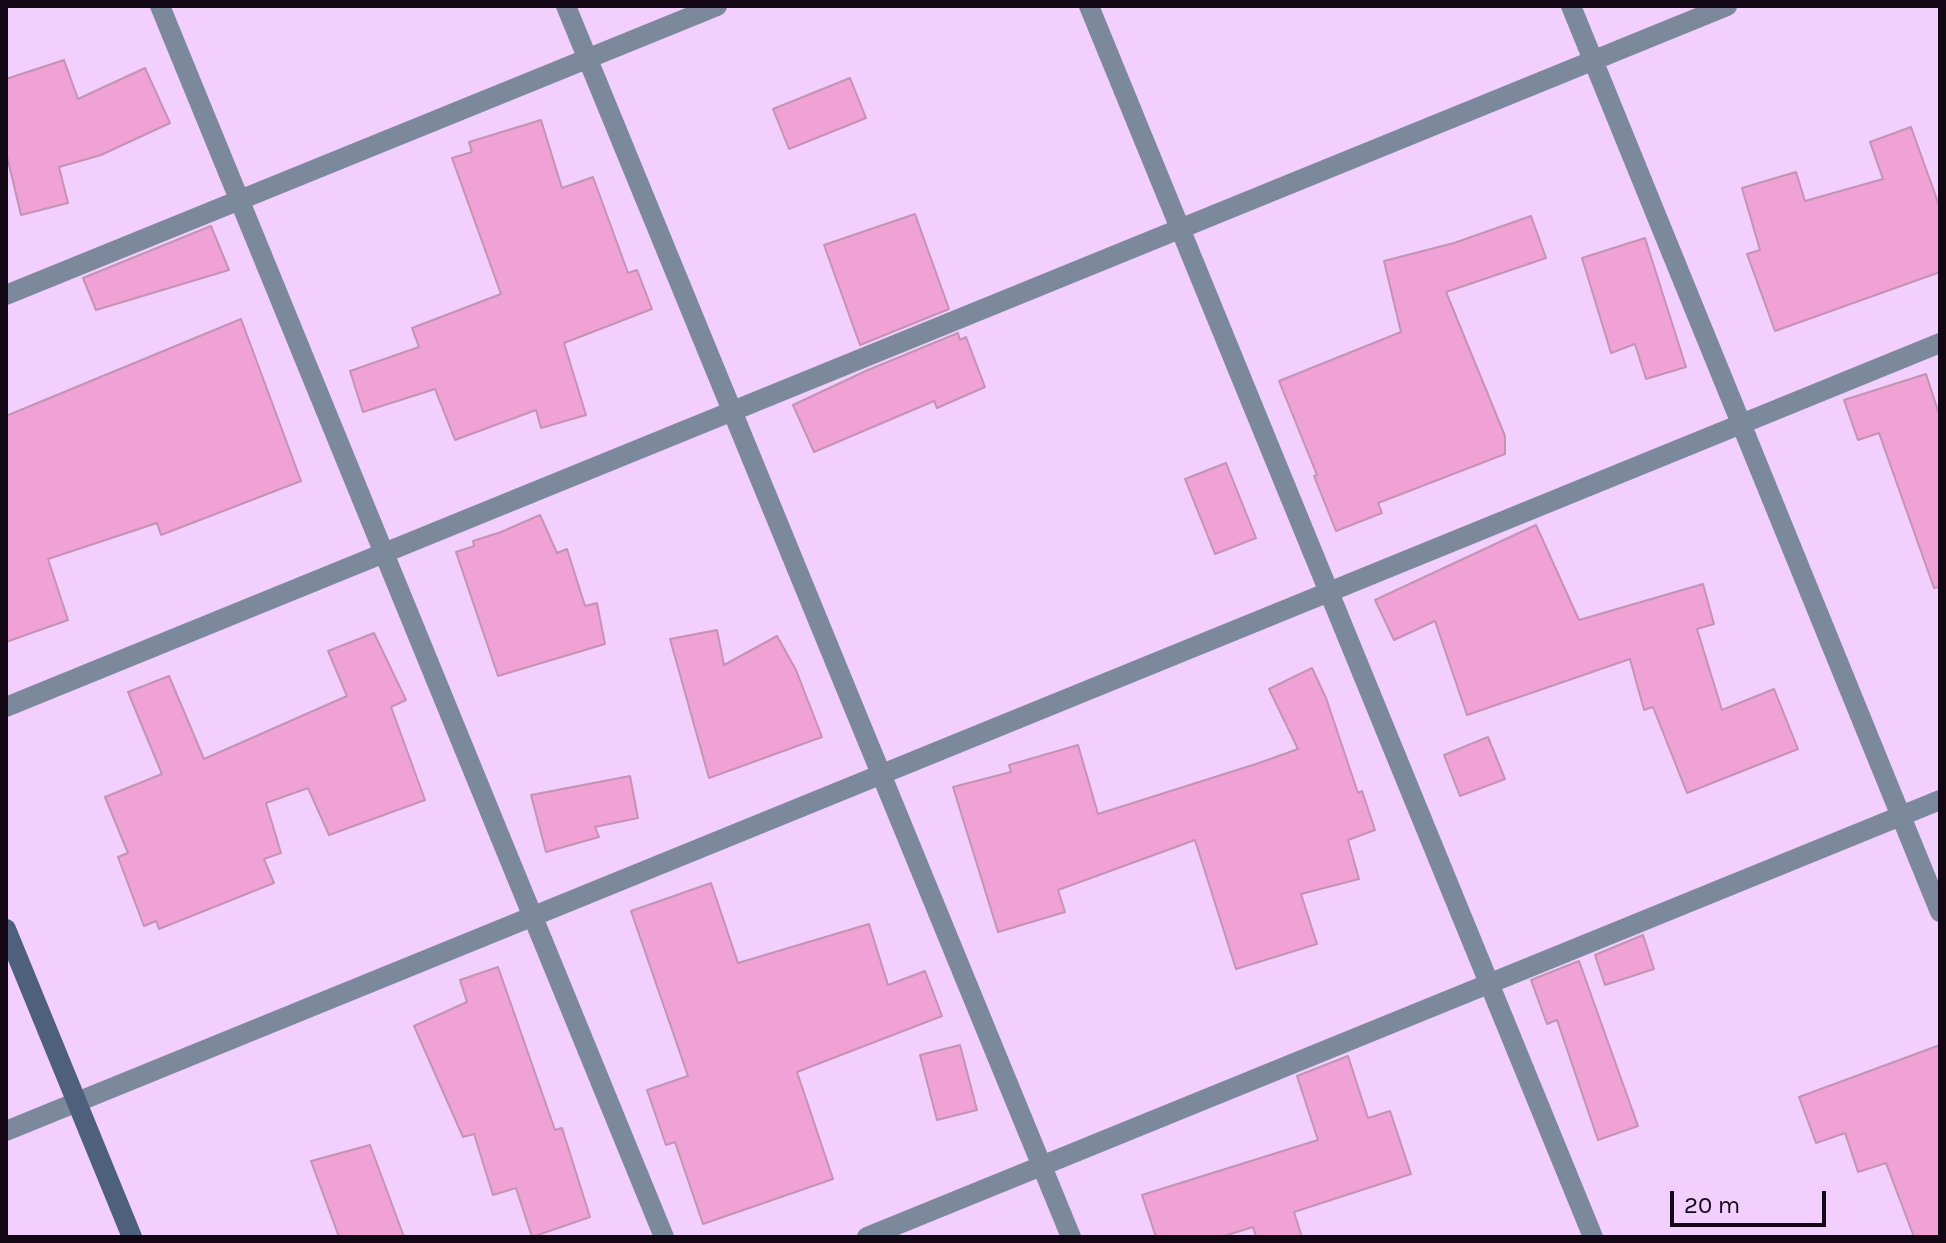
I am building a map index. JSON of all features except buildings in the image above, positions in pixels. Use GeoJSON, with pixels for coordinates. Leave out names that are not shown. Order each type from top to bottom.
{"type":"FeatureCollection","features":[{"type":"Feature","properties":{"kind":"main road"},"geometry":{"type":"LineString","coordinates":[[6,929],[132,1237]]}},
{"type":"Feature","properties":{"kind":"street"},"geometry":{"type":"LineString","coordinates":[[160,6],[664,1237]]}},
{"type":"Feature","properties":{"kind":"street"},"geometry":{"type":"LineString","coordinates":[[566,6],[1071,1237]]}},
{"type":"Feature","properties":{"kind":"street"},"geometry":{"type":"LineString","coordinates":[[6,295],[717,6]]}},
{"type":"Feature","properties":{"kind":"street"},"geometry":{"type":"LineString","coordinates":[[1089,6],[1593,1237]]}},
{"type":"Feature","properties":{"kind":"street"},"geometry":{"type":"LineString","coordinates":[[1571,6],[1940,912]]}},
{"type":"Feature","properties":{"kind":"street"},"geometry":{"type":"LineString","coordinates":[[6,707],[1727,6]]}},
{"type":"Feature","properties":{"kind":"street"},"geometry":{"type":"LineString","coordinates":[[6,1131],[1940,343]]}},
{"type":"Feature","properties":{"kind":"street"},"geometry":{"type":"LineString","coordinates":[[867,1237],[1940,800]]}}]}
